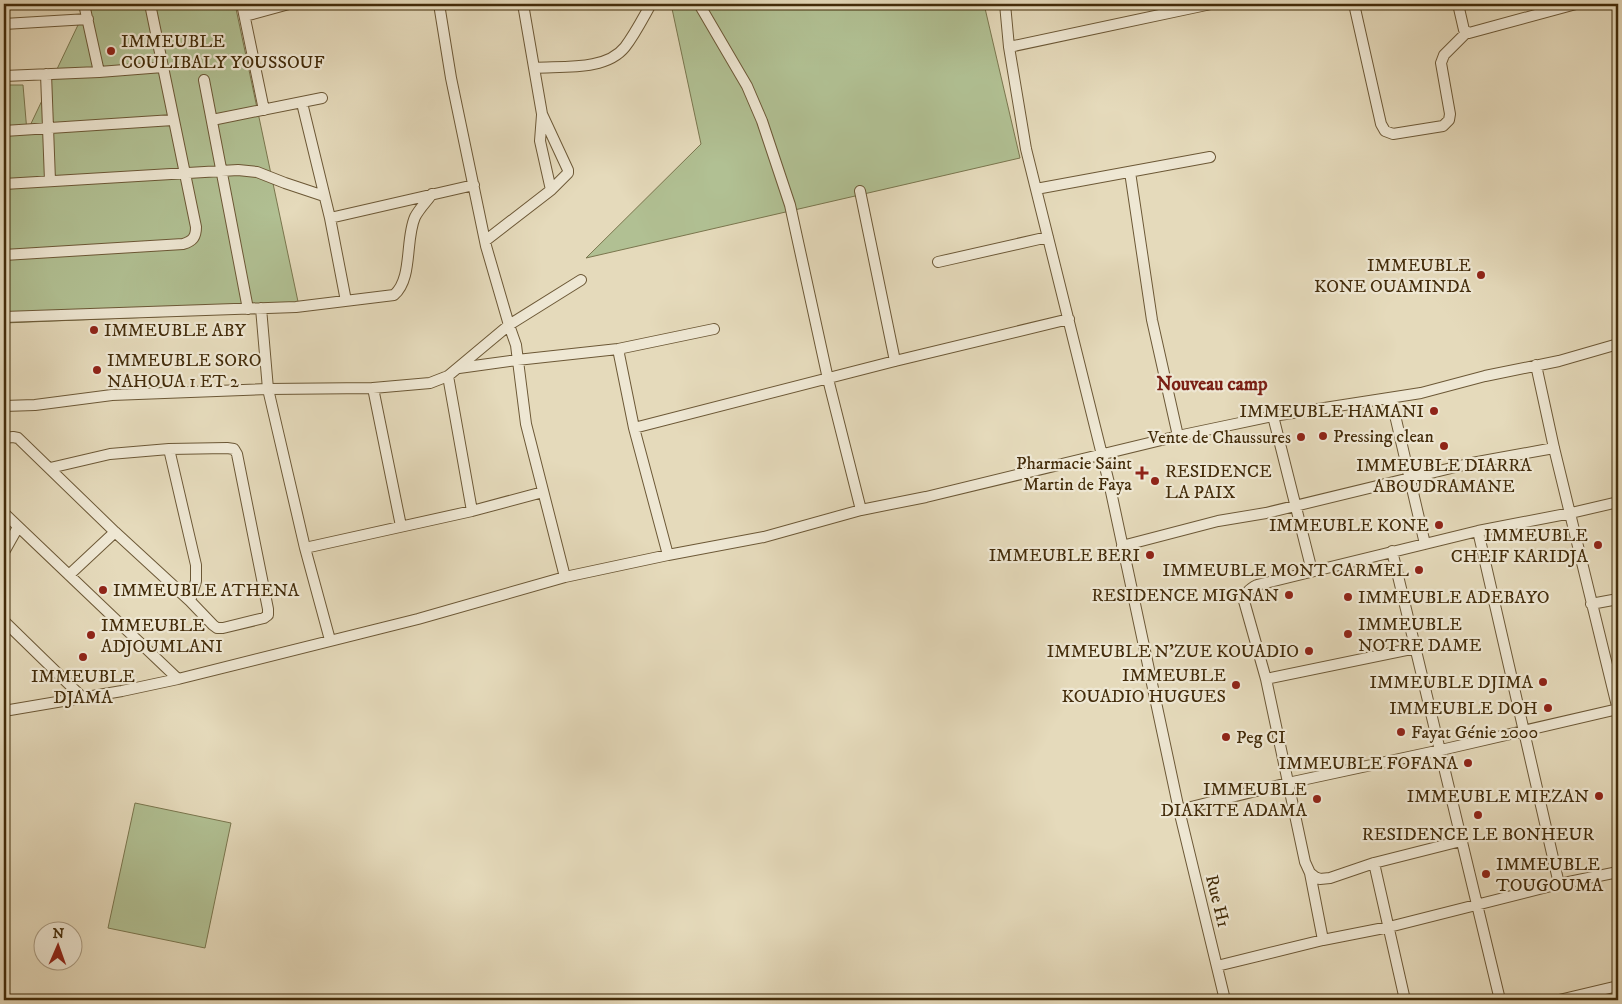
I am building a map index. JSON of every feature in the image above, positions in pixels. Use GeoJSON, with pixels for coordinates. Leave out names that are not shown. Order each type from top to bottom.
{"type":"FeatureCollection","features":[{"type":"Feature","properties":{"kind":"street"},"geometry":{"type":"LineString","coordinates":[[84,4],[99,72]]}},
{"type":"Feature","properties":{"kind":"street"},"geometry":{"type":"LineString","coordinates":[[4,255],[183,244],[191,242],[196,236],[186,174],[173,120],[150,4]]}},
{"type":"Feature","properties":{"kind":"street"},"geometry":{"type":"LineString","coordinates":[[242,4],[264,110]]}},
{"type":"Feature","properties":{"kind":"street"},"geometry":{"type":"LineString","coordinates":[[244,16],[289,4]]}},
{"type":"Feature","properties":{"kind":"street"},"geometry":{"type":"LineString","coordinates":[[439,4],[451,78],[484,240],[516,345],[526,424],[565,577]]}},
{"type":"Feature","properties":{"kind":"street"},"geometry":{"type":"LineString","coordinates":[[523,4],[542,114],[540,142],[550,190]]}},
{"type":"Feature","properties":{"kind":"street"},"geometry":{"type":"LineString","coordinates":[[534,68],[602,63],[613,57],[624,48],[651,4]]}},
{"type":"Feature","properties":{"kind":"street"},"geometry":{"type":"LineString","coordinates":[[699,4],[747,86],[762,121],[790,205],[828,379],[861,510]]}},
{"type":"Feature","properties":{"kind":"street","name":"Rue H1"},"geometry":{"type":"LineString","coordinates":[[1005,4],[1009,46],[1026,149],[1102,454],[1179,810],[1225,1000]]}},
{"type":"Feature","properties":{"kind":"street"},"geometry":{"type":"LineString","coordinates":[[1009,46],[1211,4]]}},
{"type":"Feature","properties":{"kind":"street"},"geometry":{"type":"LineString","coordinates":[[1354,4],[1381,124],[1385,131],[1393,134],[1443,126],[1449,120],[1450,114],[1441,63],[1444,55],[1466,33],[1576,4]]}},
{"type":"Feature","properties":{"kind":"street"},"geometry":{"type":"LineString","coordinates":[[1458,4],[1466,33]]}},
{"type":"Feature","properties":{"kind":"street"},"geometry":{"type":"LineString","coordinates":[[4,24],[88,19]]}},
{"type":"Feature","properties":{"kind":"street"},"geometry":{"type":"LineString","coordinates":[[4,76],[163,67]]}},
{"type":"Feature","properties":{"kind":"street"},"geometry":{"type":"LineString","coordinates":[[46,74],[50,181]]}},
{"type":"Feature","properties":{"kind":"street"},"geometry":{"type":"LineString","coordinates":[[204,80],[248,309]]}},
{"type":"Feature","properties":{"kind":"street"},"geometry":{"type":"LineString","coordinates":[[212,120],[322,98]]}},
{"type":"Feature","properties":{"kind":"street"},"geometry":{"type":"LineString","coordinates":[[302,103],[330,218],[346,300]]}},
{"type":"Feature","properties":{"kind":"street"},"geometry":{"type":"LineString","coordinates":[[484,240],[568,174],[568,170],[542,114]]}},
{"type":"Feature","properties":{"kind":"street"},"geometry":{"type":"LineString","coordinates":[[4,131],[173,120]]}},
{"type":"Feature","properties":{"kind":"street"},"geometry":{"type":"LineString","coordinates":[[1036,189],[1210,157]]}},
{"type":"Feature","properties":{"kind":"street"},"geometry":{"type":"LineString","coordinates":[[4,184],[238,170],[257,172],[324,196]]}},
{"type":"Feature","properties":{"kind":"street"},"geometry":{"type":"LineString","coordinates":[[1130,172],[1152,320],[1178,436]]}},
{"type":"Feature","properties":{"kind":"street"},"geometry":{"type":"LineString","coordinates":[[330,218],[474,185]]}},
{"type":"Feature","properties":{"kind":"street"},"geometry":{"type":"LineString","coordinates":[[860,191],[895,361]]}},
{"type":"Feature","properties":{"kind":"street"},"geometry":{"type":"LineString","coordinates":[[4,317],[296,307],[394,296],[398,292],[408,264],[410,236],[416,216],[432,194]]}},
{"type":"Feature","properties":{"kind":"street"},"geometry":{"type":"LineString","coordinates":[[1618,217],[1618,239]]}},
{"type":"Feature","properties":{"kind":"street"},"geometry":{"type":"LineString","coordinates":[[938,262],[1048,237]]}},
{"type":"Feature","properties":{"kind":"street"},"geometry":{"type":"LineString","coordinates":[[4,406],[35,405],[112,395],[268,389],[373,388],[430,383],[448,376],[509,325],[581,280]]}},
{"type":"Feature","properties":{"kind":"street"},"geometry":{"type":"LineString","coordinates":[[261,308],[268,389],[305,548],[330,640]]}},
{"type":"Feature","properties":{"kind":"street"},"geometry":{"type":"LineString","coordinates":[[634,428],[895,361],[1069,320]]}},
{"type":"Feature","properties":{"kind":"street"},"geometry":{"type":"LineString","coordinates":[[458,368],[618,349],[714,328]]}},
{"type":"Feature","properties":{"kind":"street"},"geometry":{"type":"LineString","coordinates":[[4,712],[178,678],[418,619],[565,577],[764,537],[861,510],[926,497],[1178,436],[1272,416],[1421,393],[1568,359],[1618,344]]}},
{"type":"Feature","properties":{"kind":"street"},"geometry":{"type":"LineString","coordinates":[[618,349],[634,428],[668,555]]}},
{"type":"Feature","properties":{"kind":"street"},"geometry":{"type":"LineString","coordinates":[[1179,810],[1288,783],[1618,709],[1591,604],[1536,365]]}},
{"type":"Feature","properties":{"kind":"street"},"geometry":{"type":"LineString","coordinates":[[448,376],[472,510]]}},
{"type":"Feature","properties":{"kind":"street"},"geometry":{"type":"LineString","coordinates":[[373,388],[401,526]]}},
{"type":"Feature","properties":{"kind":"street"},"geometry":{"type":"LineString","coordinates":[[1391,398],[1424,544]]}},
{"type":"Feature","properties":{"kind":"street"},"geometry":{"type":"LineString","coordinates":[[1272,416],[1312,571]]}},
{"type":"Feature","properties":{"kind":"street"},"geometry":{"type":"LineString","coordinates":[[4,438],[18,438],[218,628],[264,618],[268,615],[237,454],[234,449],[169,449],[110,454],[50,468]]}},
{"type":"Feature","properties":{"kind":"street"},"geometry":{"type":"LineString","coordinates":[[1122,546],[1218,521],[1266,513],[1409,477],[1554,448]]}},
{"type":"Feature","properties":{"kind":"street"},"geometry":{"type":"LineString","coordinates":[[169,449],[196,565],[196,581],[190,601]]}},
{"type":"Feature","properties":{"kind":"street"},"geometry":{"type":"LineString","coordinates":[[305,548],[543,492]]}},
{"type":"Feature","properties":{"kind":"street"},"geometry":{"type":"LineString","coordinates":[[1323,940],[1266,679],[1244,601],[1246,594],[1257,586],[1392,551],[1618,502]]}},
{"type":"Feature","properties":{"kind":"street"},"geometry":{"type":"LineString","coordinates":[[4,513],[178,678]]}},
{"type":"Feature","properties":{"kind":"street"},"geometry":{"type":"LineString","coordinates":[[4,552],[18,527]]}},
{"type":"Feature","properties":{"kind":"street"},"geometry":{"type":"LineString","coordinates":[[1478,531],[1559,884]]}},
{"type":"Feature","properties":{"kind":"street"},"geometry":{"type":"LineString","coordinates":[[69,576],[115,532]]}},
{"type":"Feature","properties":{"kind":"street"},"geometry":{"type":"LineString","coordinates":[[1392,551],[1500,1000]]}},
{"type":"Feature","properties":{"kind":"street"},"geometry":{"type":"LineString","coordinates":[[1591,604],[1618,599]]}},
{"type":"Feature","properties":{"kind":"street"},"geometry":{"type":"LineString","coordinates":[[4,621],[83,698]]}},
{"type":"Feature","properties":{"kind":"street"},"geometry":{"type":"LineString","coordinates":[[1266,679],[1416,648]]}},
{"type":"Feature","properties":{"kind":"street"},"geometry":{"type":"LineString","coordinates":[[1310,874],[1320,879],[1330,878],[1374,863],[1461,840]]}},
{"type":"Feature","properties":{"kind":"street"},"geometry":{"type":"LineString","coordinates":[[1374,863],[1405,1000]]}},
{"type":"Feature","properties":{"kind":"street"},"geometry":{"type":"LineString","coordinates":[[1218,966],[1323,940],[1389,927],[1559,884],[1618,872]]}},
{"type":"Feature","properties":{"kind":"street"},"geometry":{"type":"LineString","coordinates":[[1559,1000],[1618,986]]}},
{"type":"Feature","properties":{"kind":"green space"},"geometry":{"type":"Polygon","coordinates":[[[88,4],[235,4],[300,311],[4,323],[4,85],[23,85],[27,132],[88,4]]]}},
{"type":"Feature","properties":{"kind":"green space"},"geometry":{"type":"Polygon","coordinates":[[[671,4],[984,4],[1020,158],[586,258],[701,144],[671,4]]]}},
{"type":"Feature","properties":{"kind":"green space"},"geometry":{"type":"Polygon","coordinates":[[[135,803],[231,823],[205,948],[108,928],[135,803]]]}},
{"type":"Feature","properties":{"kind":"place","name":"IMMEUBLE COULIBALY YOUSSOUF"},"geometry":{"type":"Point","coordinates":[111,51]}},
{"type":"Feature","properties":{"kind":"place","name":"IMMEUBLE KONE OUAMINDA"},"geometry":{"type":"Point","coordinates":[1481,275]}},
{"type":"Feature","properties":{"kind":"place","name":"IMMEUBLE ABY"},"geometry":{"type":"Point","coordinates":[94,330]}},
{"type":"Feature","properties":{"kind":"place","name":"IMMEUBLE SORO NAHOUA 1 ET 2"},"geometry":{"type":"Point","coordinates":[97,370]}},
{"type":"Feature","properties":{"kind":"place","name":"IMMEUBLE HAMANI"},"geometry":{"type":"Point","coordinates":[1434,411]}},
{"type":"Feature","properties":{"kind":"place","name":"Pressing clean"},"geometry":{"type":"Point","coordinates":[1323,436]}},
{"type":"Feature","properties":{"kind":"place","name":"Vente de Chaussures"},"geometry":{"type":"Point","coordinates":[1301,437]}},
{"type":"Feature","properties":{"kind":"place","name":"IMMEUBLE DIARRA ABOUDRAMANE"},"geometry":{"type":"Point","coordinates":[1444,446]}},
{"type":"Feature","properties":{"kind":"place","name":"Pharmacie Saint Martin de Faya"},"geometry":{"type":"Point","coordinates":[1142,473]}},
{"type":"Feature","properties":{"kind":"place","name":"RESIDENCE LA PAIX"},"geometry":{"type":"Point","coordinates":[1155,481]}},
{"type":"Feature","properties":{"kind":"place","name":"IMMEUBLE KONE"},"geometry":{"type":"Point","coordinates":[1439,525]}},
{"type":"Feature","properties":{"kind":"place","name":"IMMEUBLE CHEIF KARIDJA"},"geometry":{"type":"Point","coordinates":[1598,545]}},
{"type":"Feature","properties":{"kind":"place","name":"IMMEUBLE BERI"},"geometry":{"type":"Point","coordinates":[1150,555]}},
{"type":"Feature","properties":{"kind":"place","name":"IMMEUBLE MONT CARMEL"},"geometry":{"type":"Point","coordinates":[1419,570]}},
{"type":"Feature","properties":{"kind":"place","name":"IMMEUBLE ATHENA"},"geometry":{"type":"Point","coordinates":[103,590]}},
{"type":"Feature","properties":{"kind":"place","name":"RESIDENCE MIGNAN"},"geometry":{"type":"Point","coordinates":[1289,595]}},
{"type":"Feature","properties":{"kind":"place","name":"IMMEUBLE ADEBAYO"},"geometry":{"type":"Point","coordinates":[1348,597]}},
{"type":"Feature","properties":{"kind":"place","name":"IMMEUBLE NOTRE DAME"},"geometry":{"type":"Point","coordinates":[1348,634]}},
{"type":"Feature","properties":{"kind":"place","name":"IMMEUBLE ADJOUMLANI"},"geometry":{"type":"Point","coordinates":[91,635]}},
{"type":"Feature","properties":{"kind":"place","name":"IMMEUBLE N'ZUE KOUADIO"},"geometry":{"type":"Point","coordinates":[1309,651]}},
{"type":"Feature","properties":{"kind":"place","name":"IMMEUBLE DJAMA"},"geometry":{"type":"Point","coordinates":[83,657]}},
{"type":"Feature","properties":{"kind":"place","name":"IMMEUBLE DJIMA"},"geometry":{"type":"Point","coordinates":[1543,682]}},
{"type":"Feature","properties":{"kind":"place","name":"IMMEUBLE KOUADIO HUGUES"},"geometry":{"type":"Point","coordinates":[1236,685]}},
{"type":"Feature","properties":{"kind":"place","name":"IMMEUBLE DOH"},"geometry":{"type":"Point","coordinates":[1548,708]}},
{"type":"Feature","properties":{"kind":"place","name":"Fayat Génie 2000"},"geometry":{"type":"Point","coordinates":[1401,732]}},
{"type":"Feature","properties":{"kind":"place","name":"Peg CI"},"geometry":{"type":"Point","coordinates":[1226,737]}},
{"type":"Feature","properties":{"kind":"place","name":"IMMEUBLE FOFANA"},"geometry":{"type":"Point","coordinates":[1468,763]}},
{"type":"Feature","properties":{"kind":"place","name":"IMMEUBLE MIEZAN"},"geometry":{"type":"Point","coordinates":[1599,796]}},
{"type":"Feature","properties":{"kind":"place","name":"IMMEUBLE DIAKITE ADAMA"},"geometry":{"type":"Point","coordinates":[1317,799]}},
{"type":"Feature","properties":{"kind":"place","name":"RESIDENCE LE BONHEUR"},"geometry":{"type":"Point","coordinates":[1478,815]}},
{"type":"Feature","properties":{"kind":"place","name":"IMMEUBLE TOUGOUMA"},"geometry":{"type":"Point","coordinates":[1486,874]}},
{"type":"Feature","properties":{"kind":"district","name":"Nouveau camp"},"geometry":{"type":"Point","coordinates":[1212,383]}}]}
